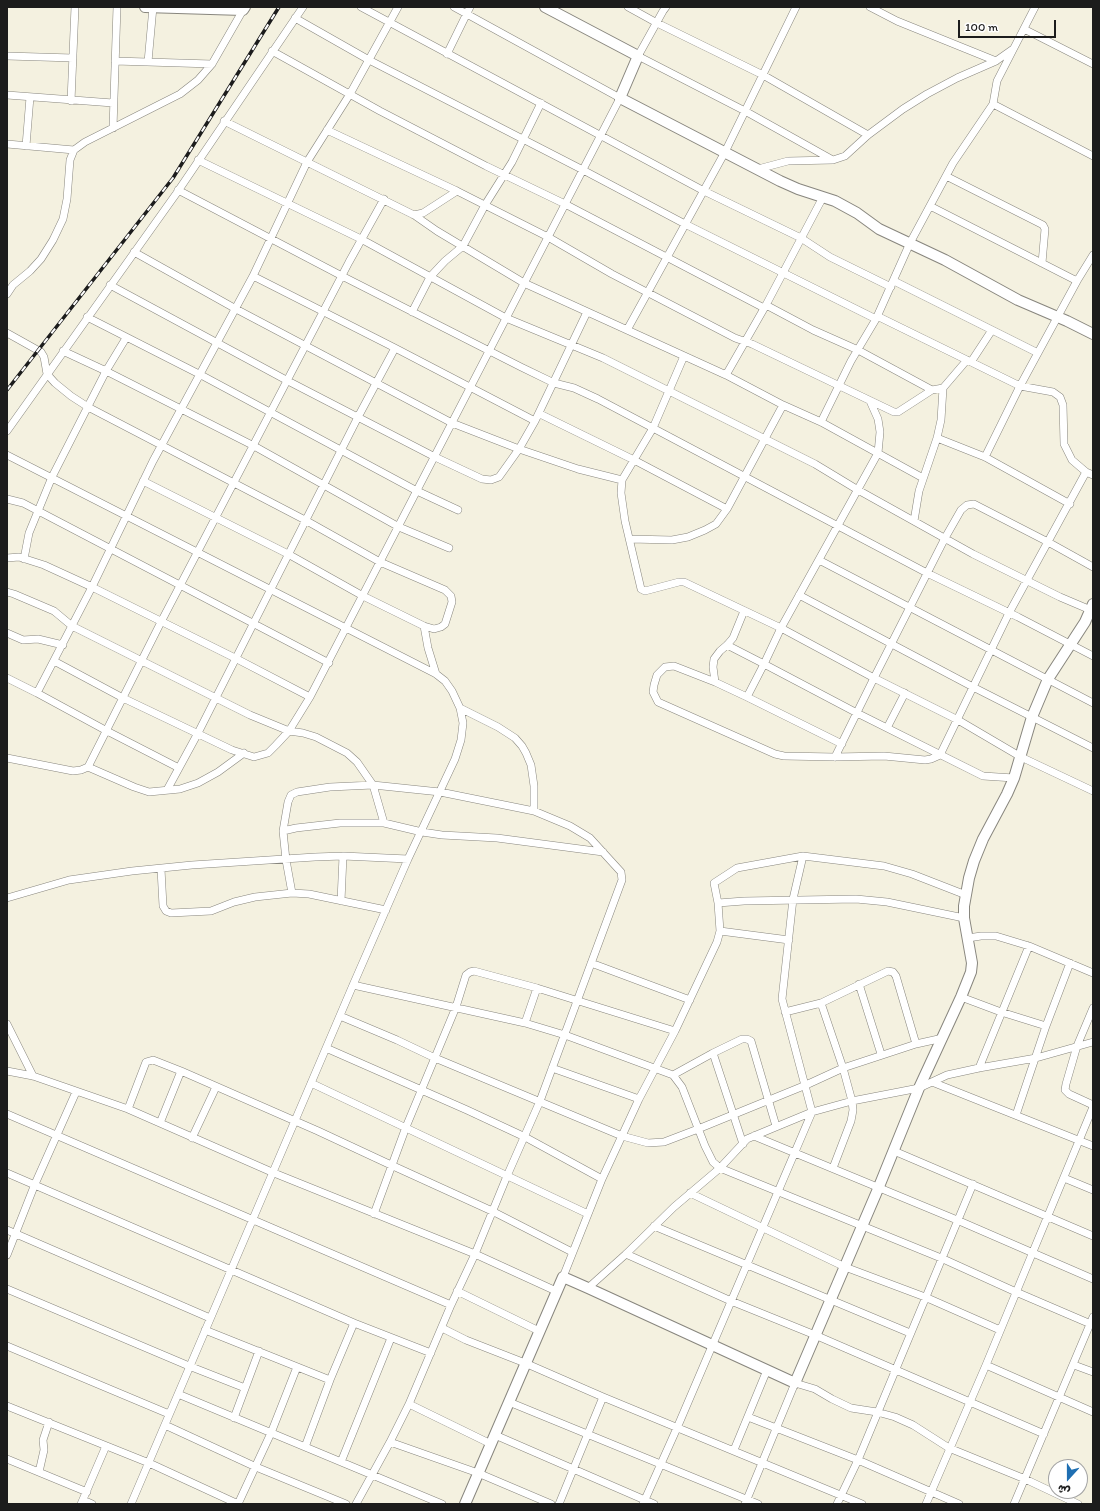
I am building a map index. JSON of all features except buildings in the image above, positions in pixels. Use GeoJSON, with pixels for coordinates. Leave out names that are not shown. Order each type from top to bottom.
{"type":"FeatureCollection","features":[{"type":"Feature","properties":{"kind":"street"},"geometry":{"type":"LineString","coordinates":[[71,101],[75,7]]}},
{"type":"Feature","properties":{"kind":"street"},"geometry":{"type":"LineString","coordinates":[[113,128],[117,7]]}},
{"type":"Feature","properties":{"kind":"street"},"geometry":{"type":"LineString","coordinates":[[7,294],[13,285],[30,271],[40,259],[53,240],[63,219],[67,199],[70,160],[74,150],[85,142],[180,94],[198,80],[212,64],[244,8],[145,7]]}},
{"type":"Feature","properties":{"kind":"street"},"geometry":{"type":"LineString","coordinates":[[148,62],[159,7]]}},
{"type":"Feature","properties":{"kind":"street"},"geometry":{"type":"LineString","coordinates":[[7,431],[178,190],[302,7]]}},
{"type":"Feature","properties":{"kind":"street"},"geometry":{"type":"LineString","coordinates":[[360,7],[704,191],[801,238],[830,257],[893,284],[1038,352]]}},
{"type":"Feature","properties":{"kind":"street"},"geometry":{"type":"LineString","coordinates":[[37,693],[92,587],[143,481],[253,276],[307,162],[350,94],[398,7]]}},
{"type":"Feature","properties":{"kind":"street"},"geometry":{"type":"LineString","coordinates":[[454,7],[468,10],[620,98],[758,169],[798,189],[835,201],[857,213],[879,229],[945,260],[1018,300],[1093,334]]}},
{"type":"Feature","properties":{"kind":"street"},"geometry":{"type":"LineString","coordinates":[[544,7],[745,112],[833,160]]}},
{"type":"Feature","properties":{"kind":"street"},"geometry":{"type":"LineString","coordinates":[[628,7],[657,23],[763,74],[868,135]]}},
{"type":"Feature","properties":{"kind":"street"},"geometry":{"type":"LineString","coordinates":[[54,661],[122,698],[232,750],[254,757],[268,753],[276,745],[289,731],[310,697],[346,629],[620,98],[638,56],[666,7]]}},
{"type":"Feature","properties":{"kind":"street"},"geometry":{"type":"LineString","coordinates":[[627,330],[725,152],[796,7]]}},
{"type":"Feature","properties":{"kind":"street"},"geometry":{"type":"LineString","coordinates":[[870,7],[898,21],[996,61]]}},
{"type":"Feature","properties":{"kind":"street"},"geometry":{"type":"LineString","coordinates":[[821,422],[858,350],[877,318],[910,244],[953,163],[993,104],[997,81],[1035,7]]}},
{"type":"Feature","properties":{"kind":"street"},"geometry":{"type":"LineString","coordinates":[[448,54],[468,10]]}},
{"type":"Feature","properties":{"kind":"street"},"geometry":{"type":"LineString","coordinates":[[295,18],[369,60],[782,273],[1020,386],[1053,392],[1060,398],[1063,405],[1064,444],[1072,460],[1090,474],[1070,504],[1009,613],[940,755],[925,760],[884,756],[784,756],[767,751],[658,702],[653,692],[654,685],[658,675],[665,667],[674,666],[715,682],[842,744]]}},
{"type":"Feature","properties":{"kind":"street"},"geometry":{"type":"LineString","coordinates":[[1024,29],[1093,64]]}},
{"type":"Feature","properties":{"kind":"street"},"geometry":{"type":"LineString","coordinates":[[758,169],[788,161],[833,160],[845,156],[868,135],[902,109],[957,78],[996,61],[1014,48]]}},
{"type":"Feature","properties":{"kind":"street"},"geometry":{"type":"LineString","coordinates":[[272,51],[504,175],[565,204],[813,330],[858,350],[932,390]]}},
{"type":"Feature","properties":{"kind":"street"},"geometry":{"type":"LineString","coordinates":[[7,56],[73,58]]}},
{"type":"Feature","properties":{"kind":"street"},"geometry":{"type":"LineString","coordinates":[[115,61],[212,64]]}},
{"type":"Feature","properties":{"kind":"street"},"geometry":{"type":"LineString","coordinates":[[7,95],[113,103]]}},
{"type":"Feature","properties":{"kind":"street"},"geometry":{"type":"LineString","coordinates":[[26,146],[30,97]]}},
{"type":"Feature","properties":{"kind":"street"},"geometry":{"type":"LineString","coordinates":[[412,312],[430,277],[445,261],[463,246],[485,205],[504,175],[541,103]]}},
{"type":"Feature","properties":{"kind":"street"},"geometry":{"type":"LineString","coordinates":[[993,104],[1093,156]]}},
{"type":"Feature","properties":{"kind":"street"},"geometry":{"type":"LineString","coordinates":[[224,121],[384,199],[392,205],[414,214],[437,231],[524,284],[726,375],[783,405],[821,422],[923,478]]}},
{"type":"Feature","properties":{"kind":"street"},"geometry":{"type":"LineString","coordinates":[[327,130],[457,191],[548,237],[612,274],[735,338],[840,385],[894,412],[898,412],[932,390],[943,388],[969,361],[992,330]]}},
{"type":"Feature","properties":{"kind":"street"},"geometry":{"type":"LineString","coordinates":[[7,144],[74,150]]}},
{"type":"Feature","properties":{"kind":"street"},"geometry":{"type":"LineString","coordinates":[[198,160],[361,239],[506,318],[572,345],[629,371],[765,439],[814,464],[945,538],[1027,580],[1092,609],[1048,679],[1032,717],[1014,778],[983,839],[969,878],[966,895],[964,918],[972,963],[971,972],[943,1038],[919,1088],[894,1151],[795,1382],[746,1502]]}},
{"type":"Feature","properties":{"kind":"street"},"geometry":{"type":"LineString","coordinates":[[946,176],[1043,225],[1045,229],[1042,263]]}},
{"type":"Feature","properties":{"kind":"street"},"geometry":{"type":"LineString","coordinates":[[178,190],[412,312],[554,383],[574,388],[598,399],[927,573],[1093,656]]}},
{"type":"Feature","properties":{"kind":"street"},"geometry":{"type":"LineString","coordinates":[[414,214],[423,213],[457,191]]}},
{"type":"Feature","properties":{"kind":"street"},"geometry":{"type":"LineString","coordinates":[[726,375],[765,306],[823,197]]}},
{"type":"Feature","properties":{"kind":"street"},"geometry":{"type":"LineString","coordinates":[[7,758],[73,771],[88,767],[180,586],[361,239],[384,199]]}},
{"type":"Feature","properties":{"kind":"street"},"geometry":{"type":"LineString","coordinates":[[930,206],[1077,281]]}},
{"type":"Feature","properties":{"kind":"street"},"geometry":{"type":"LineString","coordinates":[[134,252],[236,309],[452,423],[519,449],[578,469],[622,480]]}},
{"type":"Feature","properties":{"kind":"street"},"geometry":{"type":"LineString","coordinates":[[985,457],[1038,352],[1093,255]]}},
{"type":"Feature","properties":{"kind":"street"},"geometry":{"type":"LineString","coordinates":[[253,276],[536,421]]}},
{"type":"Feature","properties":{"kind":"street"},"geometry":{"type":"LineString","coordinates":[[110,285],[358,417],[482,479],[491,480],[499,477],[519,449],[536,421],[587,312]]}},
{"type":"Feature","properties":{"kind":"street"},"geometry":{"type":"LineString","coordinates":[[87,317],[201,375],[417,492],[458,510]]}},
{"type":"Feature","properties":{"kind":"street"},"geometry":{"type":"LineString","coordinates":[[7,333],[41,352],[44,357],[47,374],[70,396],[88,407],[305,520],[380,562],[445,590],[451,596],[452,602],[444,624],[441,627],[434,629],[424,626],[363,596],[288,554],[143,481]]}},
{"type":"Feature","properties":{"kind":"street"},"geometry":{"type":"LineString","coordinates":[[24,559],[29,533],[37,510],[52,477],[106,371],[126,338]]}},
{"type":"Feature","properties":{"kind":"street"},"geometry":{"type":"LineString","coordinates":[[167,790],[198,733],[305,520],[395,348]]}},
{"type":"Feature","properties":{"kind":"street"},"geometry":{"type":"LineString","coordinates":[[63,351],[106,371],[254,446],[399,527],[449,548]]}},
{"type":"Feature","properties":{"kind":"street"},"geometry":{"type":"LineString","coordinates":[[684,356],[653,428],[622,480],[621,493],[625,522],[641,589],[645,591],[684,582],[781,628],[874,678],[958,720],[1021,757],[1092,790]]}},
{"type":"Feature","properties":{"kind":"street"},"geometry":{"type":"LineString","coordinates":[[914,521],[923,478],[937,438],[941,420],[943,388]]}},
{"type":"Feature","properties":{"kind":"street"},"geometry":{"type":"LineString","coordinates":[[747,697],[781,628],[878,453],[879,425],[870,401]]}},
{"type":"Feature","properties":{"kind":"street"},"geometry":{"type":"LineString","coordinates":[[630,539],[672,540],[688,537],[716,524],[727,509],[783,405]]}},
{"type":"Feature","properties":{"kind":"street"},"geometry":{"type":"LineString","coordinates":[[540,414],[634,460],[727,509]]}},
{"type":"Feature","properties":{"kind":"street"},"geometry":{"type":"LineString","coordinates":[[937,438],[985,457],[1070,504]]}},
{"type":"Feature","properties":{"kind":"street"},"geometry":{"type":"LineString","coordinates":[[7,455],[436,674],[445,681],[452,691],[460,708],[463,723],[461,740],[455,759],[408,859],[353,985],[274,1173],[189,1366],[134,1503]]}},
{"type":"Feature","properties":{"kind":"street"},"geometry":{"type":"LineString","coordinates":[[7,499],[23,503],[37,510],[328,663]]}},
{"type":"Feature","properties":{"kind":"street"},"geometry":{"type":"LineString","coordinates":[[836,757],[891,643],[945,538],[961,510],[967,505],[974,504],[1093,567]]}},
{"type":"Feature","properties":{"kind":"street"},"geometry":{"type":"LineString","coordinates":[[7,558],[16,557],[44,565],[92,587],[310,697]]}},
{"type":"Feature","properties":{"kind":"street"},"geometry":{"type":"LineString","coordinates":[[819,560],[1093,702]]}},
{"type":"Feature","properties":{"kind":"street"},"geometry":{"type":"LineString","coordinates":[[7,592],[54,611],[72,626],[261,720],[289,731],[316,737],[347,753],[357,762],[373,785],[384,823]]}},
{"type":"Feature","properties":{"kind":"street"},"geometry":{"type":"LineString","coordinates":[[799,595],[973,687],[1093,748]]}},
{"type":"Feature","properties":{"kind":"street"},"geometry":{"type":"LineString","coordinates":[[715,682],[713,667],[714,659],[720,651],[728,646],[733,638],[744,611]]}},
{"type":"Feature","properties":{"kind":"street"},"geometry":{"type":"LineString","coordinates":[[424,626],[428,648],[436,674]]}},
{"type":"Feature","properties":{"kind":"street"},"geometry":{"type":"LineString","coordinates":[[7,633],[24,640],[38,639],[63,645]]}},
{"type":"Feature","properties":{"kind":"street"},"geometry":{"type":"LineString","coordinates":[[728,646],[983,776],[1014,778]]}},
{"type":"Feature","properties":{"kind":"street"},"geometry":{"type":"LineString","coordinates":[[7,678],[107,732],[179,768]]}},
{"type":"Feature","properties":{"kind":"street"},"geometry":{"type":"LineString","coordinates":[[887,728],[905,693]]}},
{"type":"Feature","properties":{"kind":"street"},"geometry":{"type":"LineString","coordinates":[[460,708],[498,727],[515,738],[522,746],[530,765],[534,786],[534,811]]}},
{"type":"Feature","properties":{"kind":"street"},"geometry":{"type":"LineString","coordinates":[[88,767],[149,792],[180,789],[198,784],[244,754]]}},
{"type":"Feature","properties":{"kind":"street"},"geometry":{"type":"LineString","coordinates":[[292,893],[283,831],[288,802],[291,795],[297,792],[330,787],[373,785],[440,792],[534,811],[580,831],[590,838],[622,872],[622,880],[565,1035],[525,1137],[409,1404],[356,1504]]}},
{"type":"Feature","properties":{"kind":"street"},"geometry":{"type":"LineString","coordinates":[[283,831],[340,823],[384,823],[442,835],[497,838],[603,852]]}},
{"type":"Feature","properties":{"kind":"street"},"geometry":{"type":"LineString","coordinates":[[7,898],[69,880],[132,871],[215,863],[343,856],[408,859]]}},
{"type":"Feature","properties":{"kind":"street"},"geometry":{"type":"LineString","coordinates":[[341,901],[343,856]]}},
{"type":"Feature","properties":{"kind":"street"},"geometry":{"type":"LineString","coordinates":[[465,1504],[562,1277],[602,1179],[639,1099],[690,1000],[717,942],[720,931],[718,904],[714,883],[716,880],[737,868],[804,856],[884,866],[912,874],[966,895]]}},
{"type":"Feature","properties":{"kind":"street"},"geometry":{"type":"LineString","coordinates":[[644,1502],[746,1264],[796,1153],[812,1112],[782,992],[793,899],[804,856]]}},
{"type":"Feature","properties":{"kind":"street"},"geometry":{"type":"LineString","coordinates":[[161,869],[162,906],[166,911],[171,913],[211,911],[234,902],[255,897],[292,893],[309,894],[386,910]]}},
{"type":"Feature","properties":{"kind":"street"},"geometry":{"type":"LineString","coordinates":[[718,904],[744,901],[793,899],[856,899],[886,902],[964,918]]}},
{"type":"Feature","properties":{"kind":"street"},"geometry":{"type":"LineString","coordinates":[[720,931],[789,940]]}},
{"type":"Feature","properties":{"kind":"street"},"geometry":{"type":"LineString","coordinates":[[968,938],[996,936],[1029,946],[1093,973]]}},
{"type":"Feature","properties":{"kind":"street"},"geometry":{"type":"LineString","coordinates":[[979,1068],[1029,946]]}},
{"type":"Feature","properties":{"kind":"street"},"geometry":{"type":"LineString","coordinates":[[1016,1115],[1046,1026],[1070,963]]}},
{"type":"Feature","properties":{"kind":"street"},"geometry":{"type":"LineString","coordinates":[[591,964],[690,1000]]}},
{"type":"Feature","properties":{"kind":"street"},"geometry":{"type":"LineString","coordinates":[[374,1214],[406,1127],[456,1007],[466,975],[470,972],[474,971],[578,999],[675,1030]]}},
{"type":"Feature","properties":{"kind":"street"},"geometry":{"type":"LineString","coordinates":[[786,1012],[821,1003],[888,971],[893,972],[896,976],[916,1044]]}},
{"type":"Feature","properties":{"kind":"street"},"geometry":{"type":"LineString","coordinates":[[859,984],[882,1054]]}},
{"type":"Feature","properties":{"kind":"street"},"geometry":{"type":"LineString","coordinates":[[353,985],[525,1023],[565,1035],[673,1075],[682,1087],[705,1146],[713,1162],[720,1168],[941,1258],[1016,1292],[1092,1322],[1014,1504]]}},
{"type":"Feature","properties":{"kind":"street"},"geometry":{"type":"LineString","coordinates":[[525,1023],[537,988]]}},
{"type":"Feature","properties":{"kind":"street"},"geometry":{"type":"LineString","coordinates":[[961,997],[1001,1012],[1046,1026]]}},
{"type":"Feature","properties":{"kind":"street"},"geometry":{"type":"LineString","coordinates":[[821,1003],[843,1068],[853,1110],[851,1121],[833,1168]]}},
{"type":"Feature","properties":{"kind":"street"},"geometry":{"type":"LineString","coordinates":[[926,1504],[986,1365],[1093,1106],[1069,1094],[1065,1090],[1077,1046],[1093,1008]]}},
{"type":"Feature","properties":{"kind":"street"},"geometry":{"type":"LineString","coordinates":[[340,1016],[622,1136],[648,1143],[664,1142],[733,1116],[843,1068],[882,1054],[943,1038]]}},
{"type":"Feature","properties":{"kind":"street"},"geometry":{"type":"LineString","coordinates":[[7,1024],[33,1076]]}},
{"type":"Feature","properties":{"kind":"street"},"geometry":{"type":"LineString","coordinates":[[673,1075],[713,1053],[742,1039],[747,1039],[751,1041],[776,1126]]}},
{"type":"Feature","properties":{"kind":"street"},"geometry":{"type":"LineString","coordinates":[[588,1288],[690,1193],[720,1168],[748,1139],[754,1136],[812,1112],[852,1101],[919,1088],[948,1075],[1036,1058],[1093,1042]]}},
{"type":"Feature","properties":{"kind":"street"},"geometry":{"type":"LineString","coordinates":[[326,1048],[525,1137],[602,1179]]}},
{"type":"Feature","properties":{"kind":"street"},"geometry":{"type":"LineString","coordinates":[[713,1053],[743,1144]]}},
{"type":"Feature","properties":{"kind":"street"},"geometry":{"type":"LineString","coordinates":[[128,1109],[146,1062],[153,1060],[182,1071],[295,1121],[492,1211],[572,1252]]}},
{"type":"Feature","properties":{"kind":"street"},"geometry":{"type":"LineString","coordinates":[[552,1068],[639,1099]]}},
{"type":"Feature","properties":{"kind":"street"},"geometry":{"type":"LineString","coordinates":[[7,1071],[33,1076],[128,1109],[274,1173],[474,1254],[556,1291]]}},
{"type":"Feature","properties":{"kind":"street"},"geometry":{"type":"LineString","coordinates":[[160,1123],[182,1071]]}},
{"type":"Feature","properties":{"kind":"street"},"geometry":{"type":"LineString","coordinates":[[932,1082],[1093,1146]]}},
{"type":"Feature","properties":{"kind":"street"},"geometry":{"type":"LineString","coordinates":[[311,1083],[588,1214]]}},
{"type":"Feature","properties":{"kind":"street"},"geometry":{"type":"LineString","coordinates":[[192,1138],[216,1087]]}},
{"type":"Feature","properties":{"kind":"street"},"geometry":{"type":"LineString","coordinates":[[7,1255],[35,1184],[76,1092]]}},
{"type":"Feature","properties":{"kind":"street"},"geometry":{"type":"LineString","coordinates":[[7,1114],[451,1306]]}},
{"type":"Feature","properties":{"kind":"street"},"geometry":{"type":"LineString","coordinates":[[754,1136],[833,1168],[878,1189],[957,1220],[1093,1279]]}},
{"type":"Feature","properties":{"kind":"street"},"geometry":{"type":"LineString","coordinates":[[894,1151],[1093,1236]]}},
{"type":"Feature","properties":{"kind":"street"},"geometry":{"type":"LineString","coordinates":[[7,1173],[391,1338],[431,1353]]}},
{"type":"Feature","properties":{"kind":"street"},"geometry":{"type":"LineString","coordinates":[[1064,1178],[1093,1190]]}},
{"type":"Feature","properties":{"kind":"street"},"geometry":{"type":"LineString","coordinates":[[837,1504],[858,1460],[973,1184]]}},
{"type":"Feature","properties":{"kind":"street"},"geometry":{"type":"LineString","coordinates":[[690,1193],[845,1267],[925,1297],[1000,1330]]}},
{"type":"Feature","properties":{"kind":"street"},"geometry":{"type":"LineString","coordinates":[[654,1226],[910,1333]]}},
{"type":"Feature","properties":{"kind":"street"},"geometry":{"type":"LineString","coordinates":[[7,1230],[210,1318]]}},
{"type":"Feature","properties":{"kind":"street"},"geometry":{"type":"LineString","coordinates":[[626,1254],[731,1301],[815,1335],[1044,1434]]}},
{"type":"Feature","properties":{"kind":"street"},"geometry":{"type":"LineString","coordinates":[[562,1277],[767,1370],[815,1389],[832,1400],[851,1408],[877,1412],[895,1417],[913,1425],[949,1448],[1025,1479],[1078,1504]]}},
{"type":"Feature","properties":{"kind":"street"},"geometry":{"type":"LineString","coordinates":[[7,1289],[245,1388]]}},
{"type":"Feature","properties":{"kind":"street"},"geometry":{"type":"LineString","coordinates":[[457,1291],[539,1331]]}},
{"type":"Feature","properties":{"kind":"street"},"geometry":{"type":"LineString","coordinates":[[304,1447],[354,1322]]}},
{"type":"Feature","properties":{"kind":"street"},"geometry":{"type":"LineString","coordinates":[[442,1328],[466,1340],[525,1363],[677,1428],[734,1450],[862,1504]]}},
{"type":"Feature","properties":{"kind":"street"},"geometry":{"type":"LineString","coordinates":[[205,1330],[330,1380]]}},
{"type":"Feature","properties":{"kind":"street"},"geometry":{"type":"LineString","coordinates":[[341,1462],[391,1338]]}},
{"type":"Feature","properties":{"kind":"street"},"geometry":{"type":"LineString","coordinates":[[7,1346],[170,1414]]}},
{"type":"Feature","properties":{"kind":"street"},"geometry":{"type":"LineString","coordinates":[[234,1418],[259,1352]]}},
{"type":"Feature","properties":{"kind":"street"},"geometry":{"type":"LineString","coordinates":[[1074,1364],[1093,1372]]}},
{"type":"Feature","properties":{"kind":"street"},"geometry":{"type":"LineString","coordinates":[[986,1365],[1093,1412]]}},
{"type":"Feature","properties":{"kind":"street"},"geometry":{"type":"LineString","coordinates":[[7,1406],[149,1463],[238,1504],[256,1468],[297,1367]]}},
{"type":"Feature","properties":{"kind":"street"},"geometry":{"type":"LineString","coordinates":[[734,1450],[767,1370]]}},
{"type":"Feature","properties":{"kind":"street"},"geometry":{"type":"LineString","coordinates":[[178,1394],[442,1504]]}},
{"type":"Feature","properties":{"kind":"street"},"geometry":{"type":"LineString","coordinates":[[559,1504],[603,1397]]}},
{"type":"Feature","properties":{"kind":"street"},"geometry":{"type":"LineString","coordinates":[[509,1402],[589,1434],[746,1502],[758,1504]]}},
{"type":"Feature","properties":{"kind":"street"},"geometry":{"type":"LineString","coordinates":[[409,1404],[493,1440],[574,1469],[644,1502],[654,1504]]}},
{"type":"Feature","properties":{"kind":"street"},"geometry":{"type":"LineString","coordinates":[[748,1417],[858,1460],[959,1504]]}},
{"type":"Feature","properties":{"kind":"street"},"geometry":{"type":"LineString","coordinates":[[39,1472],[44,1450],[43,1440],[49,1422]]}},
{"type":"Feature","properties":{"kind":"street"},"geometry":{"type":"LineString","coordinates":[[165,1425],[256,1468],[346,1504]]}},
{"type":"Feature","properties":{"kind":"street"},"geometry":{"type":"LineString","coordinates":[[390,1442],[478,1473],[551,1504]]}},
{"type":"Feature","properties":{"kind":"street"},"geometry":{"type":"LineString","coordinates":[[92,1504],[82,1502],[106,1446]]}},
{"type":"Feature","properties":{"kind":"street"},"geometry":{"type":"LineString","coordinates":[[7,1459],[87,1492]]}},
{"type":"Feature","properties":{"kind":"railway"},"geometry":{"type":"LineString","coordinates":[[7,390],[173,178],[279,7]]}}]}
